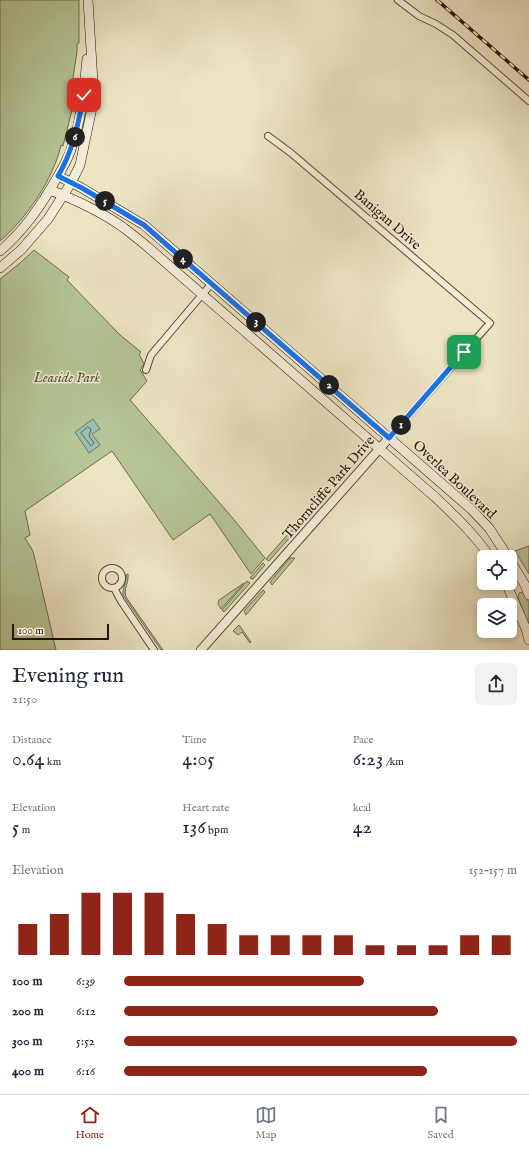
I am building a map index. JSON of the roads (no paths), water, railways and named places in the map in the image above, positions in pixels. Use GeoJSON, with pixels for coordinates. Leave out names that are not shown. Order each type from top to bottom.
{"type":"FeatureCollection","features":[{"type":"Feature","properties":{"kind":"main road"},"geometry":{"type":"LineString","coordinates":[[0,268],[26,245],[48,219],[71,183],[83,153],[93,103],[88,0]]}},
{"type":"Feature","properties":{"kind":"main road"},"geometry":{"type":"LineString","coordinates":[[0,251],[14,239],[31,218],[66,163],[74,143],[84,95],[90,38]]}},
{"type":"Feature","properties":{"kind":"main road","name":"Overlea Boulevard"},"geometry":{"type":"LineString","coordinates":[[58,176],[144,225],[471,509],[489,528],[503,550]]}},
{"type":"Feature","properties":{"kind":"main road","name":"Overlea Boulevard"},"geometry":{"type":"LineString","coordinates":[[50,190],[64,195],[123,227],[150,249],[435,497],[465,525],[485,550]]}},
{"type":"Feature","properties":{"kind":"main road"},"geometry":{"type":"LineString","coordinates":[[517,572],[529,595]]}},
{"type":"Feature","properties":{"kind":"main road"},"geometry":{"type":"LineString","coordinates":[[509,590],[526,628],[529,640]]}},
{"type":"Feature","properties":{"kind":"street"},"geometry":{"type":"LineString","coordinates":[[398,0],[419,16],[436,24],[453,35],[529,101]]}},
{"type":"Feature","properties":{"kind":"street","name":"Banigan Drive"},"geometry":{"type":"LineString","coordinates":[[268,136],[291,152],[490,323]]}},
{"type":"Feature","properties":{"kind":"street"},"geometry":{"type":"LineString","coordinates":[[146,370],[151,355],[212,283]]}},
{"type":"Feature","properties":{"kind":"street","name":"Thorncliffe Park Drive"},"geometry":{"type":"LineString","coordinates":[[201,650],[490,323]]}},
{"type":"Feature","properties":{"kind":"street"},"geometry":{"type":"LineString","coordinates":[[114,588],[154,650]]}},
{"type":"Feature","properties":{"kind":"water"},"geometry":{"type":"Polygon","coordinates":[[[93,419],[100,429],[92,434],[100,445],[89,453],[75,432],[93,419]]]}},
{"type":"Feature","properties":{"kind":"railway"},"geometry":{"type":"LineString","coordinates":[[437,0],[529,80]]}},
{"type":"Feature","properties":{"kind":"park label","name":"Leaside Park"},"geometry":{"type":"Point","coordinates":[67,377]}}]}
